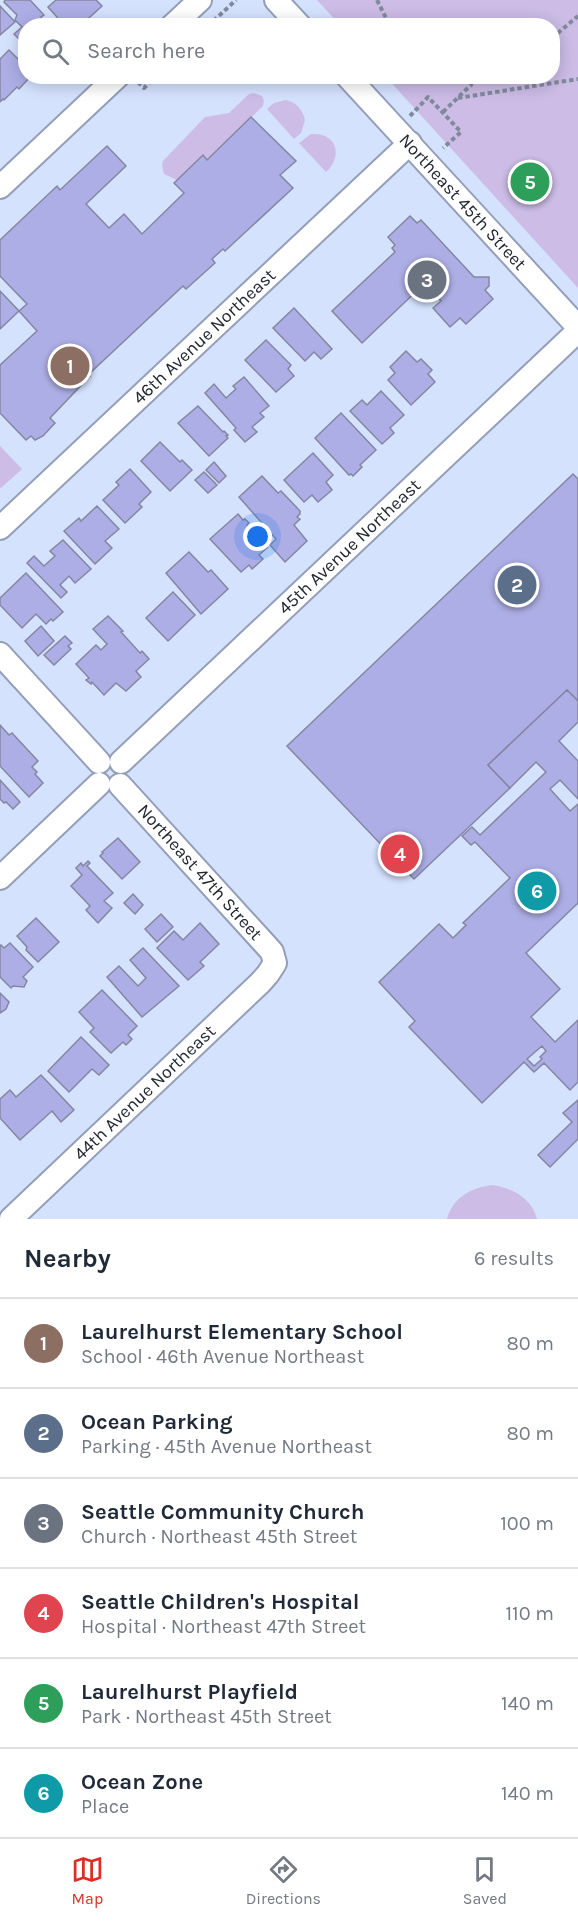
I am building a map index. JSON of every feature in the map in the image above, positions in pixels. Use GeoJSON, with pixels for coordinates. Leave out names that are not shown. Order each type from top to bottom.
{"type":"FeatureCollection","features":[{"type":"Feature","properties":{"kind":"street"},"geometry":{"type":"LineString","coordinates":[[181,18],[200,0]]}},
{"type":"Feature","properties":{"kind":"street"},"geometry":{"type":"LineString","coordinates":[[276,0],[293,18]]}},
{"type":"Feature","properties":{"kind":"street"},"geometry":{"type":"LineString","coordinates":[[0,187],[109,84]]}},
{"type":"Feature","properties":{"kind":"street","name":"Northeast 45th Street"},"geometry":{"type":"LineString","coordinates":[[355,84],[578,329]]}},
{"type":"Feature","properties":{"kind":"street","name":"46th Avenue Northeast"},"geometry":{"type":"LineString","coordinates":[[0,528],[410,143]]}},
{"type":"Feature","properties":{"kind":"street","name":"45th Avenue Northeast"},"geometry":{"type":"LineString","coordinates":[[110,762],[578,329]]}},
{"type":"Feature","properties":{"kind":"street"},"geometry":{"type":"LineString","coordinates":[[0,654],[110,762],[94,769],[94,775],[109,785],[0,878]]}},
{"type":"Feature","properties":{"kind":"street","name":"Northeast 47th Street"},"geometry":{"type":"LineString","coordinates":[[109,785],[264,943],[272,952],[274,963]]}},
{"type":"Feature","properties":{"kind":"street","name":"44th Avenue Northeast"},"geometry":{"type":"LineString","coordinates":[[10,1219],[260,983],[274,963]]}},
{"type":"Feature","properties":{"kind":"path"},"geometry":{"type":"LineString","coordinates":[[217,18],[236,0]]}},
{"type":"Feature","properties":{"kind":"path"},"geometry":{"type":"LineString","coordinates":[[377,0],[386,18]]}},
{"type":"Feature","properties":{"kind":"path"},"geometry":{"type":"LineString","coordinates":[[560,31],[578,16]]}},
{"type":"Feature","properties":{"kind":"path"},"geometry":{"type":"LineString","coordinates":[[560,82],[578,79]]}},
{"type":"Feature","properties":{"kind":"path"},"geometry":{"type":"LineString","coordinates":[[443,112],[471,84]]}},
{"type":"Feature","properties":{"kind":"path"},"geometry":{"type":"LineString","coordinates":[[458,98],[546,84]]}},
{"type":"Feature","properties":{"kind":"path"},"geometry":{"type":"LineString","coordinates":[[428,97],[460,132]]}},
{"type":"Feature","properties":{"kind":"shaded area"},"geometry":{"type":"Polygon","coordinates":[[[317,0],[578,0],[578,288],[392,84],[560,84],[560,18],[334,18],[317,0]]]}},
{"type":"Feature","properties":{"kind":"shaded area"},"geometry":{"type":"Polygon","coordinates":[[[249,94],[262,96],[263,106],[207,160],[202,156],[177,180],[164,174],[163,161],[205,117],[229,113],[249,94]]]}},
{"type":"Feature","properties":{"kind":"shaded area"},"geometry":{"type":"Polygon","coordinates":[[[286,100],[298,107],[305,120],[301,133],[294,139],[267,109],[274,103],[286,100]]]}},
{"type":"Feature","properties":{"kind":"shaded area"},"geometry":{"type":"Polygon","coordinates":[[[311,134],[326,137],[335,146],[335,159],[326,172],[299,143],[311,134]]]}},
{"type":"Feature","properties":{"kind":"shaded area"},"geometry":{"type":"Polygon","coordinates":[[[0,446],[22,469],[1,488],[0,487],[0,446]]]}},
{"type":"Feature","properties":{"kind":"shaded area"},"geometry":{"type":"Polygon","coordinates":[[[492,1185],[507,1188],[520,1195],[530,1205],[537,1219],[447,1219],[458,1199],[477,1188],[492,1185]]]}},
{"type":"Feature","properties":{"kind":"building"},"geometry":{"type":"Polygon","coordinates":[[[5,0],[30,0],[44,15],[42,18],[18,18],[18,23],[15,20],[17,15],[4,2],[5,0]]]}},
{"type":"Feature","properties":{"kind":"building"},"geometry":{"type":"Polygon","coordinates":[[[56,0],[96,0],[102,6],[89,18],[58,18],[48,7],[56,0]]]}},
{"type":"Feature","properties":{"kind":"building"},"geometry":{"type":"Polygon","coordinates":[[[0,6],[15,22],[0,35],[0,6]]]}},
{"type":"Feature","properties":{"kind":"building"},"geometry":{"type":"Polygon","coordinates":[[[9,50],[18,59],[18,84],[24,84],[0,102],[0,59],[9,50]]]}},
{"type":"Feature","properties":{"kind":"building"},"geometry":{"type":"Polygon","coordinates":[[[251,117],[296,161],[280,175],[293,188],[225,251],[223,249],[212,259],[215,263],[186,289],[183,286],[89,374],[90,376],[50,418],[55,423],[43,436],[35,440],[31,436],[26,440],[0,413],[0,365],[37,331],[19,311],[27,304],[0,276],[0,240],[57,186],[60,190],[107,146],[126,166],[86,204],[109,228],[124,214],[142,234],[184,193],[174,183],[203,155],[207,160],[251,117]]]}},
{"type":"Feature","properties":{"kind":"building"},"geometry":{"type":"Polygon","coordinates":[[[410,216],[417,223],[421,220],[474,277],[489,277],[489,286],[485,290],[493,299],[466,324],[460,318],[450,327],[433,308],[441,301],[425,283],[362,343],[332,311],[395,252],[392,248],[395,245],[388,237],[410,216]]]}},
{"type":"Feature","properties":{"kind":"building"},"geometry":{"type":"Polygon","coordinates":[[[0,291],[19,311],[0,329],[0,291]]]}},
{"type":"Feature","properties":{"kind":"building"},"geometry":{"type":"Polygon","coordinates":[[[294,308],[332,349],[321,359],[314,352],[305,361],[273,328],[294,308]]]}},
{"type":"Feature","properties":{"kind":"building"},"geometry":{"type":"Polygon","coordinates":[[[266,340],[291,365],[288,369],[294,376],[276,392],[245,360],[266,340]]]}},
{"type":"Feature","properties":{"kind":"building"},"geometry":{"type":"Polygon","coordinates":[[[406,351],[417,362],[421,359],[432,370],[428,374],[435,382],[411,405],[388,380],[395,373],[390,367],[406,351]]]}},
{"type":"Feature","properties":{"kind":"building"},"geometry":{"type":"Polygon","coordinates":[[[244,377],[269,406],[260,413],[264,417],[252,427],[257,432],[245,442],[234,430],[236,428],[205,393],[214,384],[226,398],[236,389],[233,386],[244,377]]]}},
{"type":"Feature","properties":{"kind":"building"},"geometry":{"type":"Polygon","coordinates":[[[381,391],[404,415],[390,428],[394,433],[382,444],[350,411],[362,400],[367,405],[381,391]]]}},
{"type":"Feature","properties":{"kind":"building"},"geometry":{"type":"Polygon","coordinates":[[[198,406],[228,435],[226,436],[228,438],[209,456],[178,423],[198,406]]]}},
{"type":"Feature","properties":{"kind":"building"},"geometry":{"type":"Polygon","coordinates":[[[341,413],[376,450],[360,465],[362,467],[353,476],[349,475],[315,438],[341,413]]]}},
{"type":"Feature","properties":{"kind":"building"},"geometry":{"type":"Polygon","coordinates":[[[160,442],[180,462],[182,460],[192,470],[170,491],[141,461],[160,442]]]}},
{"type":"Feature","properties":{"kind":"building"},"geometry":{"type":"Polygon","coordinates":[[[313,453],[333,475],[326,482],[332,490],[318,502],[312,495],[304,502],[284,480],[313,453]]]}},
{"type":"Feature","properties":{"kind":"building"},"geometry":{"type":"Polygon","coordinates":[[[214,462],[226,476],[219,483],[206,470],[214,462]]]}},
{"type":"Feature","properties":{"kind":"building"},"geometry":{"type":"Polygon","coordinates":[[[130,469],[151,492],[139,504],[142,507],[125,523],[103,500],[119,485],[116,482],[130,469]]]}},
{"type":"Feature","properties":{"kind":"building"},"geometry":{"type":"Polygon","coordinates":[[[204,472],[217,485],[208,493],[195,480],[204,472]]]}},
{"type":"Feature","properties":{"kind":"building"},"geometry":{"type":"Polygon","coordinates":[[[573,474],[578,479],[578,701],[567,690],[488,765],[510,788],[414,879],[287,746],[573,474]]]}},
{"type":"Feature","properties":{"kind":"building"},"geometry":{"type":"Polygon","coordinates":[[[262,476],[278,493],[281,491],[300,511],[297,517],[300,519],[294,525],[307,541],[285,562],[270,545],[276,539],[239,497],[262,476]]]}},
{"type":"Feature","properties":{"kind":"building"},"geometry":{"type":"Polygon","coordinates":[[[97,506],[119,529],[105,541],[112,548],[95,564],[64,531],[79,518],[81,521],[97,506]]]}},
{"type":"Feature","properties":{"kind":"building"},"geometry":{"type":"Polygon","coordinates":[[[238,514],[249,523],[247,525],[268,547],[259,555],[263,559],[252,569],[249,565],[241,572],[210,539],[238,514]]]}},
{"type":"Feature","properties":{"kind":"building"},"geometry":{"type":"Polygon","coordinates":[[[63,540],[91,569],[75,583],[69,576],[60,585],[67,592],[61,598],[27,563],[34,556],[44,566],[55,556],[50,551],[63,540]]]}},
{"type":"Feature","properties":{"kind":"building"},"geometry":{"type":"Polygon","coordinates":[[[189,552],[208,572],[211,570],[228,589],[201,614],[166,573],[189,552]]]}},
{"type":"Feature","properties":{"kind":"building"},"geometry":{"type":"Polygon","coordinates":[[[26,573],[63,612],[46,624],[36,614],[22,628],[0,605],[0,598],[26,573]]]}},
{"type":"Feature","properties":{"kind":"building"},"geometry":{"type":"Polygon","coordinates":[[[173,592],[195,615],[168,641],[146,618],[173,592]]]}},
{"type":"Feature","properties":{"kind":"building"},"geometry":{"type":"Polygon","coordinates":[[[108,616],[140,653],[142,651],[149,659],[136,671],[141,677],[126,691],[116,683],[104,695],[92,682],[91,684],[86,680],[89,678],[76,664],[96,645],[101,650],[107,644],[93,629],[108,616]]]}},
{"type":"Feature","properties":{"kind":"building"},"geometry":{"type":"Polygon","coordinates":[[[41,626],[54,641],[38,656],[25,641],[41,626]]]}},
{"type":"Feature","properties":{"kind":"building"},"geometry":{"type":"Polygon","coordinates":[[[65,636],[72,643],[68,646],[71,649],[54,665],[44,655],[65,636]]]}},
{"type":"Feature","properties":{"kind":"building"},"geometry":{"type":"Polygon","coordinates":[[[567,690],[578,701],[578,722],[559,741],[578,761],[578,799],[560,780],[550,789],[570,811],[578,804],[578,903],[526,953],[560,989],[531,1017],[555,1042],[578,1020],[578,1082],[570,1090],[544,1063],[534,1072],[524,1062],[482,1103],[409,1027],[415,1021],[379,982],[439,924],[453,938],[466,925],[463,923],[510,878],[475,842],[471,845],[462,836],[472,827],[480,835],[546,772],[536,762],[510,788],[488,765],[567,690]],[[542,1046],[527,1059],[534,1066],[542,1059],[540,1057],[546,1051],[542,1046]]]}},
{"type":"Feature","properties":{"kind":"building"},"geometry":{"type":"Polygon","coordinates":[[[0,725],[9,735],[12,733],[38,761],[32,767],[43,783],[29,797],[0,766],[0,725]]]}},
{"type":"Feature","properties":{"kind":"building"},"geometry":{"type":"Polygon","coordinates":[[[0,780],[20,802],[13,809],[0,799],[0,780]]]}},
{"type":"Feature","properties":{"kind":"building"},"geometry":{"type":"Polygon","coordinates":[[[118,838],[140,862],[122,879],[100,856],[118,838]]]}},
{"type":"Feature","properties":{"kind":"building"},"geometry":{"type":"Polygon","coordinates":[[[88,861],[90,863],[87,866],[113,893],[104,901],[112,908],[98,923],[86,910],[90,906],[71,886],[82,875],[76,868],[88,861]]]}},
{"type":"Feature","properties":{"kind":"building"},"geometry":{"type":"Polygon","coordinates":[[[133,894],[143,905],[135,914],[124,903],[133,894]]]}},
{"type":"Feature","properties":{"kind":"building"},"geometry":{"type":"Polygon","coordinates":[[[161,914],[173,927],[157,942],[145,929],[161,914]]]}},
{"type":"Feature","properties":{"kind":"building"},"geometry":{"type":"Polygon","coordinates":[[[36,918],[59,942],[38,962],[17,936],[36,918]]]}},
{"type":"Feature","properties":{"kind":"building"},"geometry":{"type":"Polygon","coordinates":[[[200,923],[219,944],[200,962],[204,966],[188,980],[157,948],[174,931],[183,940],[200,923]]]}},
{"type":"Feature","properties":{"kind":"building"},"geometry":{"type":"Polygon","coordinates":[[[10,943],[33,967],[23,977],[27,981],[24,987],[13,986],[11,988],[0,977],[0,947],[1,945],[4,948],[10,943]]]}},
{"type":"Feature","properties":{"kind":"building"},"geometry":{"type":"Polygon","coordinates":[[[143,948],[179,986],[142,1017],[107,977],[119,966],[138,986],[146,978],[130,960],[143,948]]]}},
{"type":"Feature","properties":{"kind":"building"},"geometry":{"type":"Polygon","coordinates":[[[102,990],[137,1026],[128,1035],[132,1039],[126,1045],[123,1042],[111,1053],[90,1032],[94,1028],[79,1012],[102,990]]]}},
{"type":"Feature","properties":{"kind":"building"},"geometry":{"type":"Polygon","coordinates":[[[0,993],[9,1002],[6,1009],[0,1013],[0,993]]]}},
{"type":"Feature","properties":{"kind":"building"},"geometry":{"type":"Polygon","coordinates":[[[81,1037],[109,1065],[99,1075],[92,1069],[69,1092],[48,1071],[81,1037]]]}},
{"type":"Feature","properties":{"kind":"building"},"geometry":{"type":"Polygon","coordinates":[[[41,1075],[74,1110],[61,1122],[52,1111],[20,1140],[0,1118],[0,1099],[10,1090],[16,1097],[41,1075]]]}},
{"type":"Feature","properties":{"kind":"building"},"geometry":{"type":"Polygon","coordinates":[[[578,1100],[578,1139],[550,1167],[538,1155],[572,1122],[563,1113],[578,1100]]]}},
{"type":"Feature","properties":{"kind":"place","name":"Laurelhurst Playfield"},"geometry":{"type":"Point","coordinates":[530,182]}},
{"type":"Feature","properties":{"kind":"place","name":"Seattle Community Church"},"geometry":{"type":"Point","coordinates":[427,280]}},
{"type":"Feature","properties":{"kind":"place","name":"Laurelhurst Elementary School"},"geometry":{"type":"Point","coordinates":[70,366]}},
{"type":"Feature","properties":{"kind":"place","name":"Ocean Parking"},"geometry":{"type":"Point","coordinates":[517,585]}},
{"type":"Feature","properties":{"kind":"place","name":"Seattle Children's Hospital"},"geometry":{"type":"Point","coordinates":[400,854]}},
{"type":"Feature","properties":{"kind":"place","name":"Ocean Zone"},"geometry":{"type":"Point","coordinates":[537,891]}}]}
